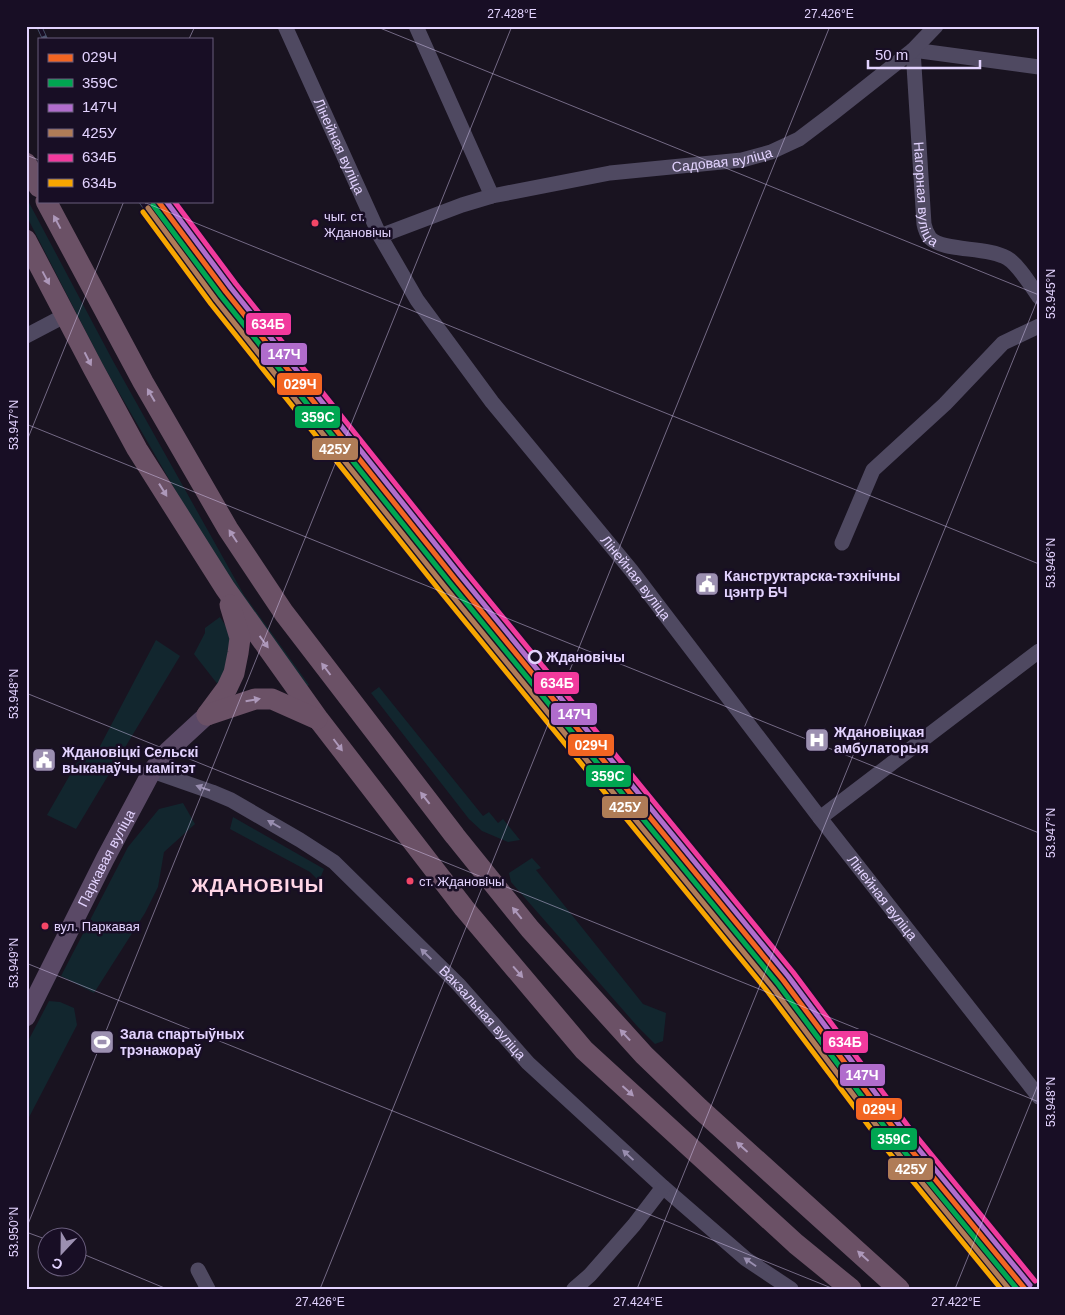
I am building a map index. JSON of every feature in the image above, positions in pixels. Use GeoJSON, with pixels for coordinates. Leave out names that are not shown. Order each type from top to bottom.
{"type":"FeatureCollection","features":[{"type":"Feature","properties":{"kind":"highway"},"geometry":{"type":"LineString","coordinates":[[26,163],[38,185]]}},
{"type":"Feature","properties":{"kind":"highway"},"geometry":{"type":"LineString","coordinates":[[47,202],[143,382],[228,529],[284,613],[455,836],[530,929],[644,1055],[699,1108],[899,1289]]}},
{"type":"Feature","properties":{"kind":"highway"},"geometry":{"type":"LineString","coordinates":[[26,240],[137,449],[225,588],[319,720],[464,908],[584,1050],[796,1244],[851,1289]]}},
{"type":"Feature","properties":{"kind":"highway"},"geometry":{"type":"LineString","coordinates":[[207,715],[227,688],[234,673],[238,653],[240,638],[225,588]]}},
{"type":"Feature","properties":{"kind":"highway"},"geometry":{"type":"LineString","coordinates":[[207,715],[255,699],[272,699],[319,720]]}},
{"type":"Feature","properties":{"kind":"main road","name":"Паркавая вуліца"},"geometry":{"type":"LineString","coordinates":[[26,1018],[105,859],[152,772],[168,751],[207,715]]}},
{"type":"Feature","properties":{"kind":"street","name":"Лінейная вуліца"},"geometry":{"type":"LineString","coordinates":[[285,26],[380,236],[417,300],[492,402],[630,570],[820,818],[1039,1097]]}},
{"type":"Feature","properties":{"kind":"street"},"geometry":{"type":"LineString","coordinates":[[416,26],[492,196]]}},
{"type":"Feature","properties":{"kind":"street","name":"Садовая вуліца"},"geometry":{"type":"LineString","coordinates":[[380,236],[492,196],[610,173],[742,160],[771,152],[799,139],[913,50],[936,26]]}},
{"type":"Feature","properties":{"kind":"street"},"geometry":{"type":"LineString","coordinates":[[913,50],[1039,67]]}},
{"type":"Feature","properties":{"kind":"street","name":"Нагорная вуліца"},"geometry":{"type":"LineString","coordinates":[[913,50],[926,232],[929,237],[944,245],[985,250],[1000,254],[1010,260],[1039,297]]}},
{"type":"Feature","properties":{"kind":"street"},"geometry":{"type":"LineString","coordinates":[[26,336],[66,315]]}},
{"type":"Feature","properties":{"kind":"street"},"geometry":{"type":"LineString","coordinates":[[842,543],[873,470],[945,404],[1002,343],[1039,326]]}},
{"type":"Feature","properties":{"kind":"street"},"geometry":{"type":"LineString","coordinates":[[820,818],[1039,651]]}},
{"type":"Feature","properties":{"kind":"street","name":"Вакзальная вуліца"},"geometry":{"type":"LineString","coordinates":[[152,772],[231,800],[334,862],[458,984],[528,1063],[663,1187],[746,1259],[791,1289]]}},
{"type":"Feature","properties":{"kind":"street"},"geometry":{"type":"LineString","coordinates":[[574,1289],[590,1275],[634,1226],[663,1187]]}},
{"type":"Feature","properties":{"kind":"street"},"geometry":{"type":"LineString","coordinates":[[198,1270],[208,1289]]}},
{"type":"Feature","properties":{"kind":"shaded area"},"geometry":{"type":"Polygon","coordinates":[[[26,197],[113,361],[244,595],[309,685],[303,689],[243,607],[103,365],[26,215],[26,197]]]}},
{"type":"Feature","properties":{"kind":"shaded area"},"geometry":{"type":"Polygon","coordinates":[[[220,617],[229,631],[232,647],[219,686],[194,654],[205,633],[205,628],[220,617]]]}},
{"type":"Feature","properties":{"kind":"shaded area"},"geometry":{"type":"Polygon","coordinates":[[[156,640],[180,656],[76,829],[47,815],[86,747],[98,750],[156,640]]]}},
{"type":"Feature","properties":{"kind":"shaded area"},"geometry":{"type":"Polygon","coordinates":[[[379,687],[483,816],[489,812],[498,823],[503,819],[520,840],[508,842],[482,831],[469,819],[371,693],[379,687]]]}},
{"type":"Feature","properties":{"kind":"shaded area"},"geometry":{"type":"Polygon","coordinates":[[[183,803],[195,824],[164,852],[158,887],[145,913],[94,993],[61,976],[128,847],[159,809],[183,803]]]}},
{"type":"Feature","properties":{"kind":"shaded area"},"geometry":{"type":"Polygon","coordinates":[[[233,817],[324,869],[319,881],[310,872],[230,829],[233,817]]]}},
{"type":"Feature","properties":{"kind":"shaded area"},"geometry":{"type":"Polygon","coordinates":[[[532,858],[541,868],[536,870],[643,1004],[666,1013],[663,1041],[655,1044],[638,1027],[511,882],[509,873],[532,858]]]}},
{"type":"Feature","properties":{"kind":"shaded area"},"geometry":{"type":"Polygon","coordinates":[[[49,1001],[60,1002],[74,1008],[77,1025],[26,1123],[26,1045],[49,1001]]]}},
{"type":"Feature","properties":{"kind":"railway"},"geometry":{"type":"LineString","coordinates":[[39,26],[45,38]]}},
{"type":"Feature","properties":{"kind":"railway"},"geometry":{"type":"LineString","coordinates":[[142,202],[173,247],[446,586]]}},
{"type":"Feature","properties":{"kind":"railway"},"geometry":{"type":"LineString","coordinates":[[589,761],[773,988],[890,1144]]}},
{"type":"Feature","properties":{"kind":"transit line","name":"029Ч"},"geometry":{"type":"LineString","coordinates":[[159,202],[226,292],[455,579],[783,980],[898,1134],[1025,1289]]}},
{"type":"Feature","properties":{"kind":"transit line","name":"147Ч"},"geometry":{"type":"LineString","coordinates":[[167,202],[231,288],[460,575],[788,976],[903,1130],[1030,1285]]}},
{"type":"Feature","properties":{"kind":"transit line","name":"634Б"},"geometry":{"type":"LineString","coordinates":[[175,202],[236,284],[465,571],[793,972],[908,1126],[1035,1281]]}},
{"type":"Feature","properties":{"kind":"transit line","name":"359С"},"geometry":{"type":"LineString","coordinates":[[153,205],[221,296],[450,583],[778,984],[893,1138],[1017,1289]]}},
{"type":"Feature","properties":{"kind":"transit line","name":"425У"},"geometry":{"type":"LineString","coordinates":[[148,208],[216,300],[445,587],[773,988],[888,1141],[1009,1289]]}},
{"type":"Feature","properties":{"kind":"transit line","name":"634Ь"},"geometry":{"type":"LineString","coordinates":[[143,212],[211,304],[440,591],[768,992],[883,1145],[1001,1289]]}},
{"type":"Feature","properties":{"kind":"place","name":"чыг. ст. Ждановічы"},"geometry":{"type":"Point","coordinates":[315,223]}},
{"type":"Feature","properties":{"kind":"place","name":"Канструктарска-тэхнічны цэнтр БЧ"},"geometry":{"type":"Point","coordinates":[707,584]}},
{"type":"Feature","properties":{"kind":"place","name":"Ждановічы"},"geometry":{"type":"Point","coordinates":[535,657]}},
{"type":"Feature","properties":{"kind":"place","name":"Ждановіцкая амбулаторыя"},"geometry":{"type":"Point","coordinates":[817,740]}},
{"type":"Feature","properties":{"kind":"place","name":"Ждановіцкі Сельскі выканаўчы камітэт"},"geometry":{"type":"Point","coordinates":[44,760]}},
{"type":"Feature","properties":{"kind":"place","name":"ст. Ждановічы"},"geometry":{"type":"Point","coordinates":[410,881]}},
{"type":"Feature","properties":{"kind":"place","name":"вул. Паркавая"},"geometry":{"type":"Point","coordinates":[45,926]}},
{"type":"Feature","properties":{"kind":"place","name":"Зала спартыўных трэнажораў"},"geometry":{"type":"Point","coordinates":[102,1042]}},
{"type":"Feature","properties":{"kind":"district","name":"ЖДАНОВІЧЫ"},"geometry":{"type":"Point","coordinates":[258,885]}}]}
